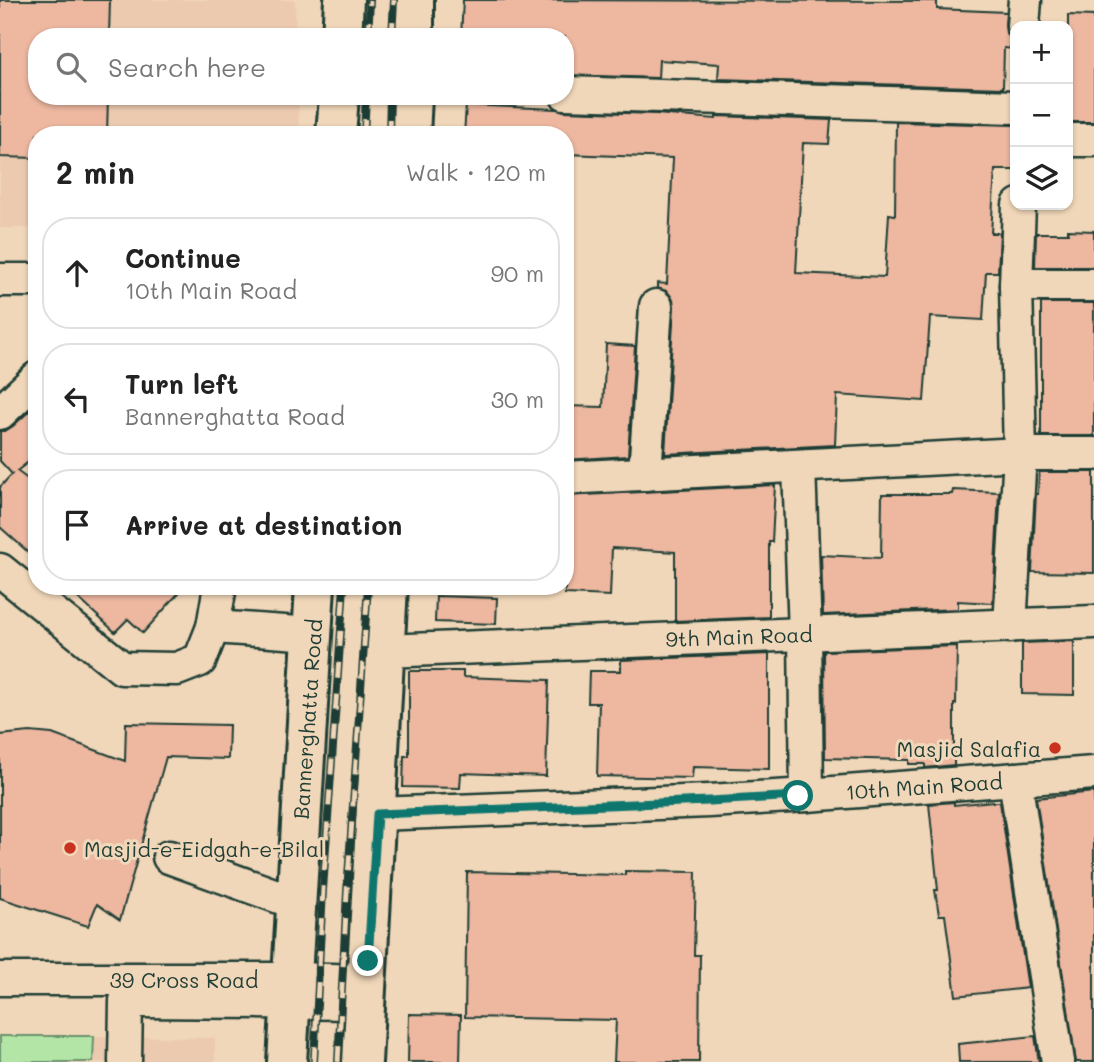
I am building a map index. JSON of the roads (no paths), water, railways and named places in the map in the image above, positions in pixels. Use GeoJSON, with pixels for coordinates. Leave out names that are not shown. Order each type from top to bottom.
{"type":"FeatureCollection","features":[{"type":"Feature","properties":{"kind":"main road"},"geometry":{"type":"LineString","coordinates":[[342,28],[344,0]]}},
{"type":"Feature","properties":{"kind":"main road"},"geometry":{"type":"LineString","coordinates":[[414,0],[414,28]]}},
{"type":"Feature","properties":{"kind":"main road"},"geometry":{"type":"LineString","coordinates":[[337,126],[339,105]]}},
{"type":"Feature","properties":{"kind":"main road"},"geometry":{"type":"LineString","coordinates":[[410,126],[412,105]]}},
{"type":"Feature","properties":{"kind":"main road","name":"Bannerghatta Road"},"geometry":{"type":"LineString","coordinates":[[287,1062],[315,595]]}},
{"type":"Feature","properties":{"kind":"main road"},"geometry":{"type":"LineString","coordinates":[[362,1062],[388,595]]}},
{"type":"Feature","properties":{"kind":"street"},"geometry":{"type":"LineString","coordinates":[[1024,21],[1026,0]]}},
{"type":"Feature","properties":{"kind":"street"},"geometry":{"type":"LineString","coordinates":[[574,93],[1010,107]]}},
{"type":"Feature","properties":{"kind":"street"},"geometry":{"type":"LineString","coordinates":[[1073,140],[1094,140]]}},
{"type":"Feature","properties":{"kind":"street"},"geometry":{"type":"LineString","coordinates":[[1010,626],[1020,454],[1016,285],[1019,210]]}},
{"type":"Feature","properties":{"kind":"street"},"geometry":{"type":"LineString","coordinates":[[0,280],[28,280]]}},
{"type":"Feature","properties":{"kind":"street"},"geometry":{"type":"LineString","coordinates":[[1016,285],[1094,285]]}},
{"type":"Feature","properties":{"kind":"street"},"geometry":{"type":"LineString","coordinates":[[645,474],[656,306]]}},
{"type":"Feature","properties":{"kind":"street"},"geometry":{"type":"LineString","coordinates":[[0,413],[28,387]]}},
{"type":"Feature","properties":{"kind":"street"},"geometry":{"type":"LineString","coordinates":[[574,478],[1020,454],[1094,454]]}},
{"type":"Feature","properties":{"kind":"street"},"geometry":{"type":"LineString","coordinates":[[799,466],[807,795]]}},
{"type":"Feature","properties":{"kind":"street"},"geometry":{"type":"LineString","coordinates":[[0,570],[28,592]]}},
{"type":"Feature","properties":{"kind":"street"},"geometry":{"type":"LineString","coordinates":[[31,595],[122,668],[177,669],[200,660],[213,627],[218,595]]}},
{"type":"Feature","properties":{"kind":"street","name":"9th Main Road"},"geometry":{"type":"LineString","coordinates":[[385,651],[1094,622]]}},
{"type":"Feature","properties":{"kind":"street"},"geometry":{"type":"LineString","coordinates":[[213,627],[313,634]]}},
{"type":"Feature","properties":{"kind":"street","name":"10th Main Road"},"geometry":{"type":"LineString","coordinates":[[377,814],[709,801],[1094,773]]}},
{"type":"Feature","properties":{"kind":"street"},"geometry":{"type":"LineString","coordinates":[[1015,779],[1058,1062]]}},
{"type":"Feature","properties":{"kind":"street"},"geometry":{"type":"LineString","coordinates":[[169,858],[296,903]]}},
{"type":"Feature","properties":{"kind":"street","name":"39 Cross Road"},"geometry":{"type":"LineString","coordinates":[[0,979],[291,990]]}},
{"type":"Feature","properties":{"kind":"street"},"geometry":{"type":"LineString","coordinates":[[0,1000],[126,1001],[291,990],[366,992]]}},
{"type":"Feature","properties":{"kind":"street"},"geometry":{"type":"LineString","coordinates":[[125,1062],[126,1001]]}},
{"type":"Feature","properties":{"kind":"railway"},"geometry":{"type":"LineString","coordinates":[[368,28],[370,0]]}},
{"type":"Feature","properties":{"kind":"railway"},"geometry":{"type":"LineString","coordinates":[[392,28],[394,0]]}},
{"type":"Feature","properties":{"kind":"railway"},"geometry":{"type":"LineString","coordinates":[[364,126],[366,105]]}},
{"type":"Feature","properties":{"kind":"railway"},"geometry":{"type":"LineString","coordinates":[[389,126],[390,105]]}},
{"type":"Feature","properties":{"kind":"railway"},"geometry":{"type":"LineString","coordinates":[[314,1062],[343,595]]}},
{"type":"Feature","properties":{"kind":"railway"},"geometry":{"type":"LineString","coordinates":[[338,1062],[367,595]]}},
{"type":"Feature","properties":{"kind":"place","name":"Masjid Salafia"},"geometry":{"type":"Point","coordinates":[1055,748]}},
{"type":"Feature","properties":{"kind":"place","name":"Masjid-e-Eidgah-e-Bilal"},"geometry":{"type":"Point","coordinates":[70,848]}}]}
